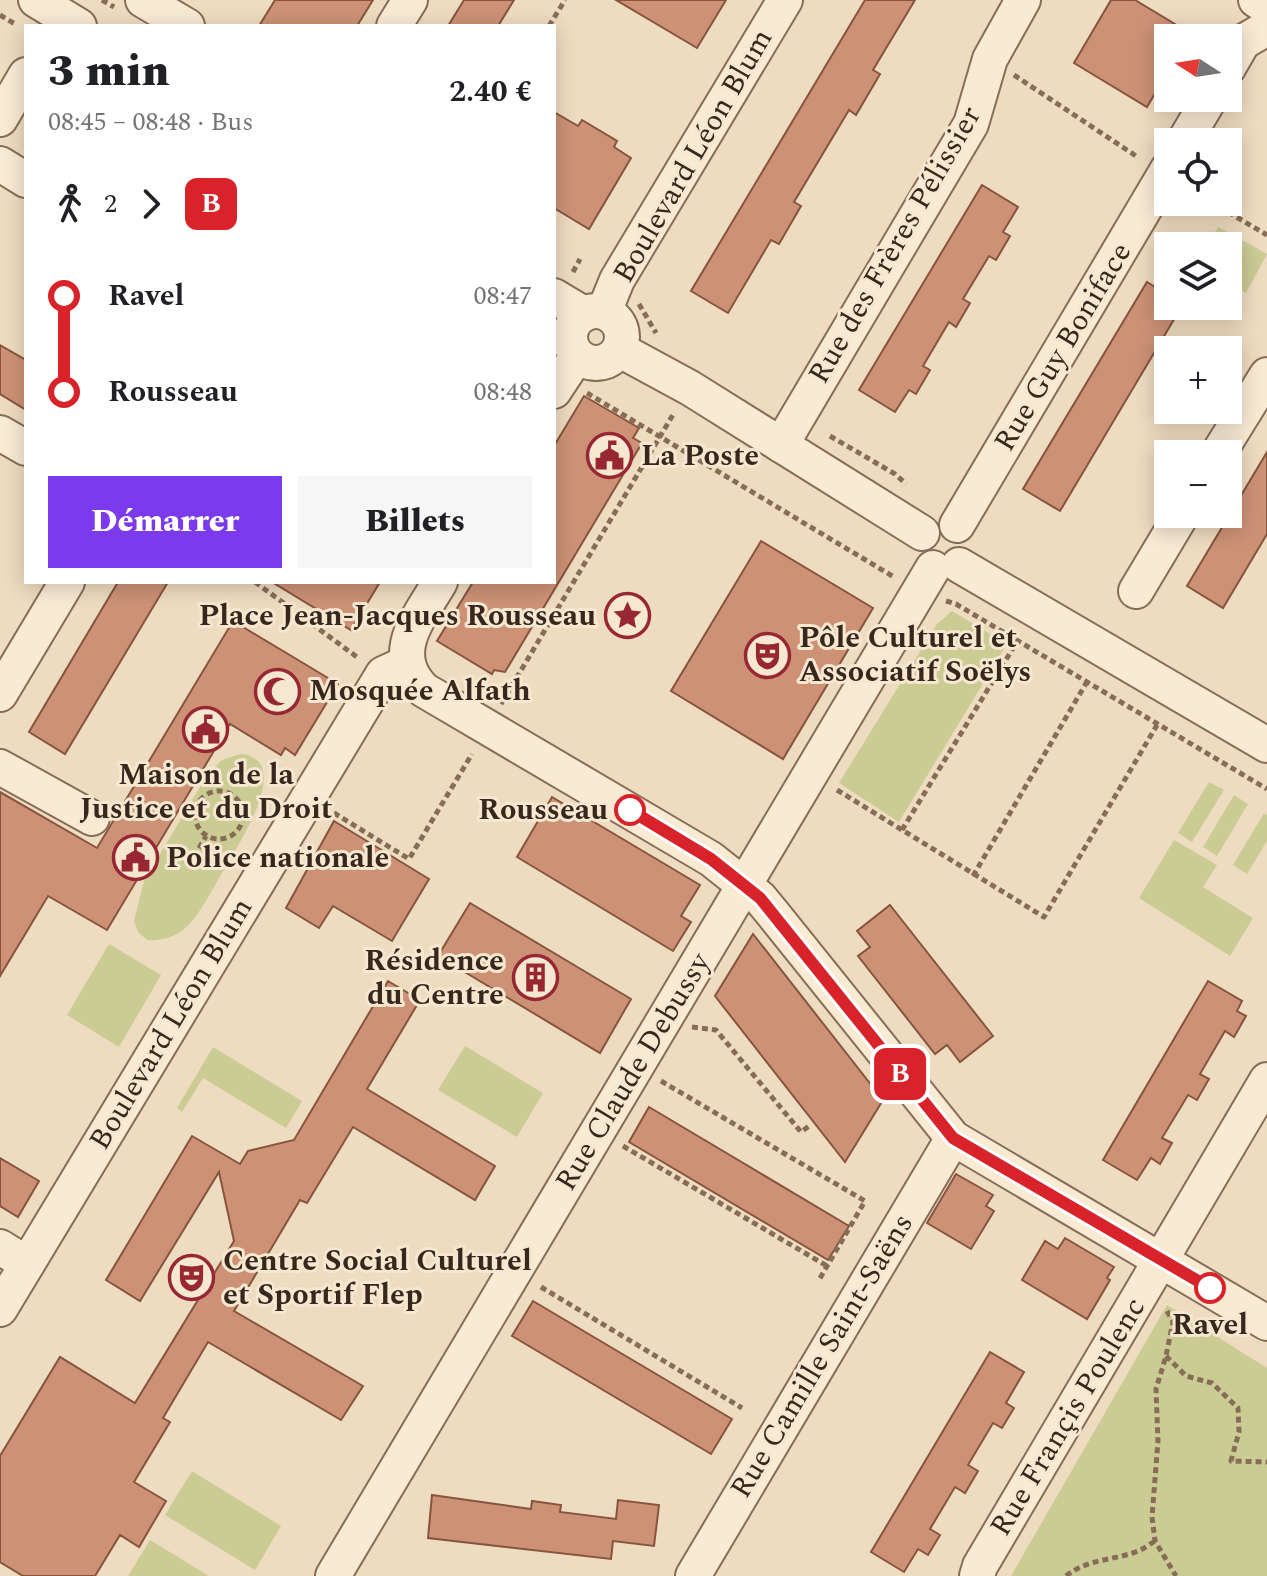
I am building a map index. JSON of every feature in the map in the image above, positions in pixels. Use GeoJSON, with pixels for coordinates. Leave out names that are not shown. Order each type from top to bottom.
{"type":"FeatureCollection","features":[{"type":"Feature","properties":{"kind":"street"},"geometry":{"type":"LineString","coordinates":[[143,0],[184,24]]}},
{"type":"Feature","properties":{"kind":"street"},"geometry":{"type":"LineString","coordinates":[[395,24],[410,0]]}},
{"type":"Feature","properties":{"kind":"street","name":"Boulevard Léon Blum"},"geometry":{"type":"LineString","coordinates":[[572,343],[617,280],[785,0]]}},
{"type":"Feature","properties":{"kind":"street","name":"Rue des Frères Pélissier"},"geometry":{"type":"LineString","coordinates":[[781,445],[971,124],[990,59],[1023,0]]}},
{"type":"Feature","properties":{"kind":"street"},"geometry":{"type":"LineString","coordinates":[[1256,0],[1267,7]]}},
{"type":"Feature","properties":{"kind":"street"},"geometry":{"type":"LineString","coordinates":[[1242,44],[1267,28]]}},
{"type":"Feature","properties":{"kind":"street"},"geometry":{"type":"LineString","coordinates":[[0,119],[24,78]]}},
{"type":"Feature","properties":{"kind":"street"},"geometry":{"type":"LineString","coordinates":[[0,164],[24,179]]}},
{"type":"Feature","properties":{"kind":"street","name":"Rue Guy Boniface"},"geometry":{"type":"LineString","coordinates":[[947,559],[1154,193]]}},
{"type":"Feature","properties":{"kind":"street"},"geometry":{"type":"LineString","coordinates":[[556,301],[572,343],[612,316],[622,332],[620,350],[690,388],[922,533],[934,523],[950,522],[947,559]]}},
{"type":"Feature","properties":{"kind":"street"},"geometry":{"type":"LineString","coordinates":[[1227,440],[1267,375]]}},
{"type":"Feature","properties":{"kind":"street"},"geometry":{"type":"LineString","coordinates":[[0,433],[24,447]]}},
{"type":"Feature","properties":{"kind":"street"},"geometry":{"type":"LineString","coordinates":[[1136,591],[1174,528]]}},
{"type":"Feature","properties":{"kind":"street"},"geometry":{"type":"LineString","coordinates":[[947,559],[1267,745]]}},
{"type":"Feature","properties":{"kind":"street"},"geometry":{"type":"LineString","coordinates":[[947,559],[1267,722]]}},
{"type":"Feature","properties":{"kind":"street","name":"Rue Claude Debussy"},"geometry":{"type":"LineString","coordinates":[[336,1575],[811,774],[947,559]]}},
{"type":"Feature","properties":{"kind":"street"},"geometry":{"type":"LineString","coordinates":[[0,694],[66,584]]}},
{"type":"Feature","properties":{"kind":"street","name":"Boulevard Léon Blum"},"geometry":{"type":"LineString","coordinates":[[0,1309],[14,1256],[308,797],[395,669],[439,584]]}},
{"type":"Feature","properties":{"kind":"street"},"geometry":{"type":"LineString","coordinates":[[395,669],[416,681],[424,690],[711,859],[745,886],[774,915],[953,1138],[1267,1323]]}},
{"type":"Feature","properties":{"kind":"street"},"geometry":{"type":"LineString","coordinates":[[0,767],[92,818]]}},
{"type":"Feature","properties":{"kind":"street","name":"Rue Françis Poulenc"},"geometry":{"type":"LineString","coordinates":[[977,1576],[980,1566],[1267,1080]]}},
{"type":"Feature","properties":{"kind":"street","name":"Rue Camille Saint-Saëns"},"geometry":{"type":"LineString","coordinates":[[693,1576],[953,1138]]}},
{"type":"Feature","properties":{"kind":"path"},"geometry":{"type":"LineString","coordinates":[[550,24],[565,0]]}},
{"type":"Feature","properties":{"kind":"path"},"geometry":{"type":"LineString","coordinates":[[990,59],[1154,164]]}},
{"type":"Feature","properties":{"kind":"path"},"geometry":{"type":"LineString","coordinates":[[1235,216],[1267,235]]}},
{"type":"Feature","properties":{"kind":"path"},"geometry":{"type":"LineString","coordinates":[[572,343],[659,436],[947,559],[956,604],[1267,789]]}},
{"type":"Feature","properties":{"kind":"path"},"geometry":{"type":"LineString","coordinates":[[308,797],[409,859],[659,436]]}},
{"type":"Feature","properties":{"kind":"path"},"geometry":{"type":"LineString","coordinates":[[258,584],[395,669]]}},
{"type":"Feature","properties":{"kind":"path"},"geometry":{"type":"LineString","coordinates":[[902,830],[1018,640]]}},
{"type":"Feature","properties":{"kind":"path"},"geometry":{"type":"LineString","coordinates":[[973,876],[1088,680]]}},
{"type":"Feature","properties":{"kind":"path"},"geometry":{"type":"LineString","coordinates":[[811,774],[1044,917],[1171,702],[1159,694],[1163,683]]}},
{"type":"Feature","properties":{"kind":"path"},"geometry":{"type":"LineString","coordinates":[[215,792],[231,794],[237,799],[243,813],[240,828],[235,834],[221,840],[206,836],[196,823],[195,815],[201,800],[215,792]]}},
{"type":"Feature","properties":{"kind":"path"},"geometry":{"type":"LineString","coordinates":[[194,857],[206,836]]}},
{"type":"Feature","properties":{"kind":"path"},"geometry":{"type":"LineString","coordinates":[[688,1027],[716,1030],[801,1132],[809,1126]]}},
{"type":"Feature","properties":{"kind":"path"},"geometry":{"type":"LineString","coordinates":[[656,1079],[865,1201],[819,1280]]}},
{"type":"Feature","properties":{"kind":"path"},"geometry":{"type":"LineString","coordinates":[[618,1143],[827,1266]]}},
{"type":"Feature","properties":{"kind":"path"},"geometry":{"type":"LineString","coordinates":[[535,1283],[742,1408]]}},
{"type":"Feature","properties":{"kind":"path"},"geometry":{"type":"LineString","coordinates":[[1144,1288],[1161,1299],[1173,1322],[1156,1389],[1158,1441],[1152,1517],[1155,1541],[1176,1576]]}},
{"type":"Feature","properties":{"kind":"path"},"geometry":{"type":"LineString","coordinates":[[1166,1356],[1186,1376],[1212,1383],[1238,1408],[1239,1432],[1231,1461],[1267,1462]]}},
{"type":"Feature","properties":{"kind":"path"},"geometry":{"type":"LineString","coordinates":[[1066,1576],[1076,1568],[1138,1551],[1155,1541]]}},
{"type":"Feature","properties":{"kind":"green space"},"geometry":{"type":"Polygon","coordinates":[[[1242,240],[1267,254],[1246,293],[1242,291],[1242,240]]]}},
{"type":"Feature","properties":{"kind":"green space"},"geometry":{"type":"Polygon","coordinates":[[[952,611],[1007,644],[899,822],[839,783],[937,624],[952,611]]]}},
{"type":"Feature","properties":{"kind":"green space"},"geometry":{"type":"Polygon","coordinates":[[[240,754],[256,759],[263,771],[263,786],[250,824],[206,901],[189,924],[171,937],[147,940],[138,932],[134,921],[144,881],[207,775],[222,760],[240,754]]]}},
{"type":"Feature","properties":{"kind":"green space"},"geometry":{"type":"Polygon","coordinates":[[[1209,782],[1224,790],[1192,842],[1178,833],[1209,782]]]}},
{"type":"Feature","properties":{"kind":"green space"},"geometry":{"type":"Polygon","coordinates":[[[1234,795],[1248,804],[1217,856],[1203,847],[1234,795]]]}},
{"type":"Feature","properties":{"kind":"green space"},"geometry":{"type":"Polygon","coordinates":[[[1264,813],[1267,815],[1267,841],[1247,874],[1233,865],[1264,813]]]}},
{"type":"Feature","properties":{"kind":"green space"},"geometry":{"type":"Polygon","coordinates":[[[1174,840],[1217,865],[1203,887],[1253,918],[1230,956],[1139,898],[1174,840]]]}},
{"type":"Feature","properties":{"kind":"green space"},"geometry":{"type":"Polygon","coordinates":[[[109,944],[161,975],[119,1047],[67,1015],[109,944]]]}},
{"type":"Feature","properties":{"kind":"green space"},"geometry":{"type":"Polygon","coordinates":[[[465,1046],[543,1093],[517,1137],[438,1090],[465,1046]]]}},
{"type":"Feature","properties":{"kind":"green space"},"geometry":{"type":"Polygon","coordinates":[[[213,1047],[302,1101],[286,1128],[203,1078],[182,1112],[177,1108],[213,1047]]]}},
{"type":"Feature","properties":{"kind":"green space"},"geometry":{"type":"Polygon","coordinates":[[[1167,1305],[1267,1368],[1267,1576],[1011,1576],[1167,1305]]]}},
{"type":"Feature","properties":{"kind":"green space"},"geometry":{"type":"Polygon","coordinates":[[[192,1471],[281,1526],[255,1570],[165,1515],[192,1471]]]}},
{"type":"Feature","properties":{"kind":"green space"},"geometry":{"type":"Polygon","coordinates":[[[150,1540],[209,1576],[128,1576],[150,1540]]]}},
{"type":"Feature","properties":{"kind":"building"},"geometry":{"type":"Polygon","coordinates":[[[275,0],[373,0],[358,24],[260,24],[275,0]]]}},
{"type":"Feature","properties":{"kind":"building"},"geometry":{"type":"Polygon","coordinates":[[[464,0],[514,0],[499,24],[449,24],[464,0]]]}},
{"type":"Feature","properties":{"kind":"building"},"geometry":{"type":"Polygon","coordinates":[[[616,0],[726,0],[697,48],[616,0]]]}},
{"type":"Feature","properties":{"kind":"building"},"geometry":{"type":"Polygon","coordinates":[[[865,0],[915,0],[873,70],[880,74],[856,115],[849,110],[794,202],[801,206],[779,244],[771,240],[728,313],[691,291],[865,0]]]}},
{"type":"Feature","properties":{"kind":"building"},"geometry":{"type":"Polygon","coordinates":[[[1111,0],[1135,0],[1175,24],[1154,24],[1154,95],[1147,107],[1074,63],[1111,0]]]}},
{"type":"Feature","properties":{"kind":"building"},"geometry":{"type":"Polygon","coordinates":[[[556,113],[578,126],[582,120],[617,141],[614,147],[631,158],[589,229],[556,209],[556,113]]]}},
{"type":"Feature","properties":{"kind":"building"},"geometry":{"type":"Polygon","coordinates":[[[982,185],[1018,207],[1003,232],[1010,236],[996,260],[989,256],[963,299],[970,303],[956,327],[949,322],[923,366],[930,370],[916,394],[909,390],[895,412],[859,390],[982,185]]]}},
{"type":"Feature","properties":{"kind":"building"},"geometry":{"type":"Polygon","coordinates":[[[1147,282],[1154,286],[1154,320],[1174,320],[1164,336],[1154,336],[1154,353],[1060,511],[1023,489],[1147,282]]]}},
{"type":"Feature","properties":{"kind":"building"},"geometry":{"type":"Polygon","coordinates":[[[0,345],[24,359],[24,409],[0,394],[0,345]]]}},
{"type":"Feature","properties":{"kind":"building"},"geometry":{"type":"Polygon","coordinates":[[[584,396],[639,428],[633,438],[642,443],[505,672],[494,670],[492,674],[437,641],[472,584],[556,584],[556,443],[584,396]]]}},
{"type":"Feature","properties":{"kind":"building"},"geometry":{"type":"Polygon","coordinates":[[[1267,452],[1267,534],[1223,608],[1187,586],[1222,528],[1242,528],[1242,494],[1267,452]]]}},
{"type":"Feature","properties":{"kind":"building","name":"Pôle Culturel et Associatif Soëlys"},"geometry":{"type":"Polygon","coordinates":[[[761,541],[873,608],[783,759],[671,691],[761,541]]]}},
{"type":"Feature","properties":{"kind":"building"},"geometry":{"type":"Polygon","coordinates":[[[117,584],[167,584],[65,754],[29,732],[117,584]]]}},
{"type":"Feature","properties":{"kind":"building"},"geometry":{"type":"Polygon","coordinates":[[[275,584],[379,584],[351,630],[275,584]]]}},
{"type":"Feature","properties":{"kind":"building"},"geometry":{"type":"Polygon","coordinates":[[[233,621],[338,684],[295,755],[285,748],[281,755],[230,724],[107,930],[48,896],[0,976],[0,792],[97,848],[233,621]]]}},
{"type":"Feature","properties":{"kind":"building"},"geometry":{"type":"Polygon","coordinates":[[[552,797],[700,885],[681,916],[691,922],[673,951],[517,857],[552,797]]]}},
{"type":"Feature","properties":{"kind":"building"},"geometry":{"type":"Polygon","coordinates":[[[334,821],[429,879],[392,941],[333,906],[319,928],[286,908],[334,821]]]}},
{"type":"Feature","properties":{"kind":"building","name":"Résidence du Centre"},"geometry":{"type":"Polygon","coordinates":[[[470,903],[631,999],[600,1053],[438,956],[470,903]]]}},
{"type":"Feature","properties":{"kind":"building"},"geometry":{"type":"Polygon","coordinates":[[[890,905],[993,1036],[960,1062],[947,1045],[935,1054],[858,956],[870,947],[857,931],[890,905]]]}},
{"type":"Feature","properties":{"kind":"building"},"geometry":{"type":"Polygon","coordinates":[[[753,934],[883,1100],[845,1162],[715,996],[753,934]]]}},
{"type":"Feature","properties":{"kind":"building"},"geometry":{"type":"Polygon","coordinates":[[[388,981],[420,1000],[367,1089],[495,1166],[475,1200],[353,1127],[307,1203],[300,1200],[234,1311],[363,1386],[341,1420],[208,1342],[163,1418],[170,1422],[134,1482],[166,1501],[139,1547],[120,1535],[95,1576],[23,1576],[0,1562],[0,1456],[60,1357],[135,1403],[234,1241],[219,1172],[140,1301],[106,1280],[192,1136],[240,1164],[248,1151],[294,1140],[388,981]]]}},
{"type":"Feature","properties":{"kind":"building"},"geometry":{"type":"Polygon","coordinates":[[[1208,981],[1242,1001],[1237,1011],[1246,1016],[1234,1037],[1225,1031],[1200,1074],[1209,1079],[1197,1100],[1188,1095],[1162,1138],[1172,1143],[1160,1164],[1151,1158],[1137,1180],[1103,1160],[1208,981]]]}},
{"type":"Feature","properties":{"kind":"building"},"geometry":{"type":"Polygon","coordinates":[[[649,1107],[849,1226],[828,1260],[629,1142],[649,1107]]]}},
{"type":"Feature","properties":{"kind":"building"},"geometry":{"type":"Polygon","coordinates":[[[0,1158],[39,1181],[18,1217],[0,1206],[0,1158]]]}},
{"type":"Feature","properties":{"kind":"building"},"geometry":{"type":"Polygon","coordinates":[[[956,1174],[993,1195],[986,1206],[994,1211],[971,1249],[927,1223],[956,1174]]]}},
{"type":"Feature","properties":{"kind":"building"},"geometry":{"type":"Polygon","coordinates":[[[1065,1238],[1114,1267],[1107,1278],[1110,1280],[1087,1319],[1022,1280],[1045,1241],[1058,1249],[1065,1238]]]}},
{"type":"Feature","properties":{"kind":"building"},"geometry":{"type":"Polygon","coordinates":[[[533,1301],[732,1419],[711,1454],[512,1336],[533,1301]]]}},
{"type":"Feature","properties":{"kind":"building"},"geometry":{"type":"Polygon","coordinates":[[[990,1352],[1024,1372],[1006,1403],[1014,1408],[1002,1428],[993,1423],[968,1465],[978,1471],[965,1493],[955,1487],[930,1529],[940,1535],[928,1555],[918,1549],[904,1572],[871,1552],[990,1352]]]}},
{"type":"Feature","properties":{"kind":"building"},"geometry":{"type":"Polygon","coordinates":[[[432,1495],[531,1509],[532,1501],[561,1505],[560,1512],[616,1519],[618,1500],[659,1505],[654,1546],[613,1541],[611,1559],[428,1538],[432,1495]]]}},
{"type":"Feature","properties":{"kind":"bus line","name":"B"},"geometry":{"type":"LineString","coordinates":[[630,810],[711,859],[760,898],[953,1138],[1210,1288]]}},
{"type":"Feature","properties":{"kind":"place","name":"La Poste"},"geometry":{"type":"Point","coordinates":[610,456]}},
{"type":"Feature","properties":{"kind":"place","name":"Place Jean-Jacques Rousseau"},"geometry":{"type":"Point","coordinates":[627,616]}},
{"type":"Feature","properties":{"kind":"place","name":"Pôle Culturel et Associatif Soëlys"},"geometry":{"type":"Point","coordinates":[768,655]}},
{"type":"Feature","properties":{"kind":"place","name":"Mosquée Alfath"},"geometry":{"type":"Point","coordinates":[278,691]}},
{"type":"Feature","properties":{"kind":"place","name":"Maison de la Justice et du Droit"},"geometry":{"type":"Point","coordinates":[206,729]}},
{"type":"Feature","properties":{"kind":"place","name":"Rousseau"},"geometry":{"type":"Point","coordinates":[630,810]}},
{"type":"Feature","properties":{"kind":"place","name":"Police nationale"},"geometry":{"type":"Point","coordinates":[135,858]}},
{"type":"Feature","properties":{"kind":"place","name":"Résidence du Centre"},"geometry":{"type":"Point","coordinates":[535,978]}},
{"type":"Feature","properties":{"kind":"place","name":"Centre Social Culturel et Sportif Flep"},"geometry":{"type":"Point","coordinates":[192,1278]}},
{"type":"Feature","properties":{"kind":"place","name":"Ravel"},"geometry":{"type":"Point","coordinates":[1210,1288]}}]}
